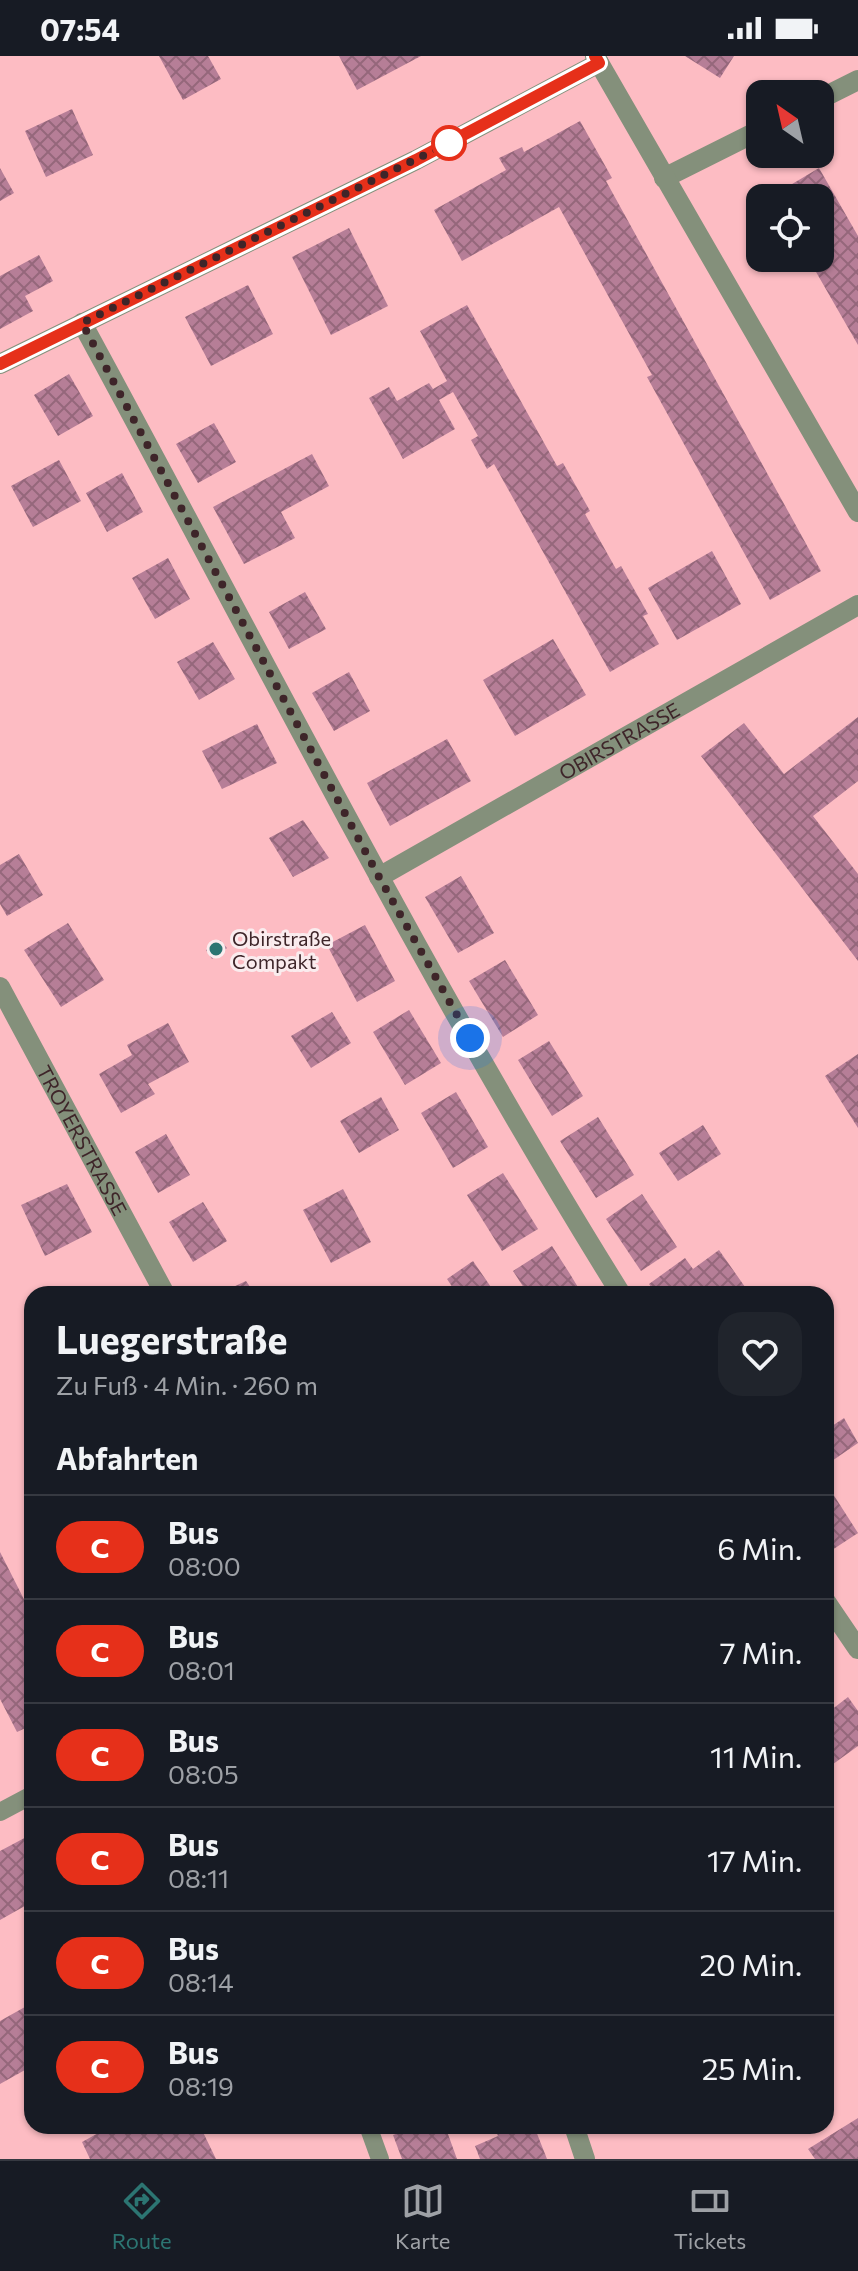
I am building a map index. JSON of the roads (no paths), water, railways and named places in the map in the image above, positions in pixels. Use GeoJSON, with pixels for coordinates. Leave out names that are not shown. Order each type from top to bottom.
{"type":"FeatureCollection","features":[{"type":"Feature","properties":{"kind":"street"},"geometry":{"type":"LineString","coordinates":[[0,364],[416,160],[597,60],[858,512]]}},
{"type":"Feature","properties":{"kind":"street"},"geometry":{"type":"LineString","coordinates":[[834,92],[858,80]]}},
{"type":"Feature","properties":{"kind":"street"},"geometry":{"type":"LineString","coordinates":[[664,178],[746,137]]}},
{"type":"Feature","properties":{"kind":"street"},"geometry":{"type":"LineString","coordinates":[[82,323],[379,877],[545,1172],[616,1286]]}},
{"type":"Feature","properties":{"kind":"street","name":"OBIRSTRASSE"},"geometry":{"type":"LineString","coordinates":[[379,877],[858,605]]}},
{"type":"Feature","properties":{"kind":"street","name":"TROYERSTRASSE"},"geometry":{"type":"LineString","coordinates":[[0,987],[161,1286]]}},
{"type":"Feature","properties":{"kind":"street"},"geometry":{"type":"LineString","coordinates":[[834,1614],[858,1649]]}},
{"type":"Feature","properties":{"kind":"street"},"geometry":{"type":"LineString","coordinates":[[577,2134],[585,2159]]}},
{"type":"Feature","properties":{"kind":"lane"},"geometry":{"type":"LineString","coordinates":[[0,1812],[24,1799]]}},
{"type":"Feature","properties":{"kind":"lane"},"geometry":{"type":"LineString","coordinates":[[371,2134],[380,2159]]}},
{"type":"Feature","properties":{"kind":"place","name":"Obirstraße Compakt"},"geometry":{"type":"Point","coordinates":[216,949]}}]}
